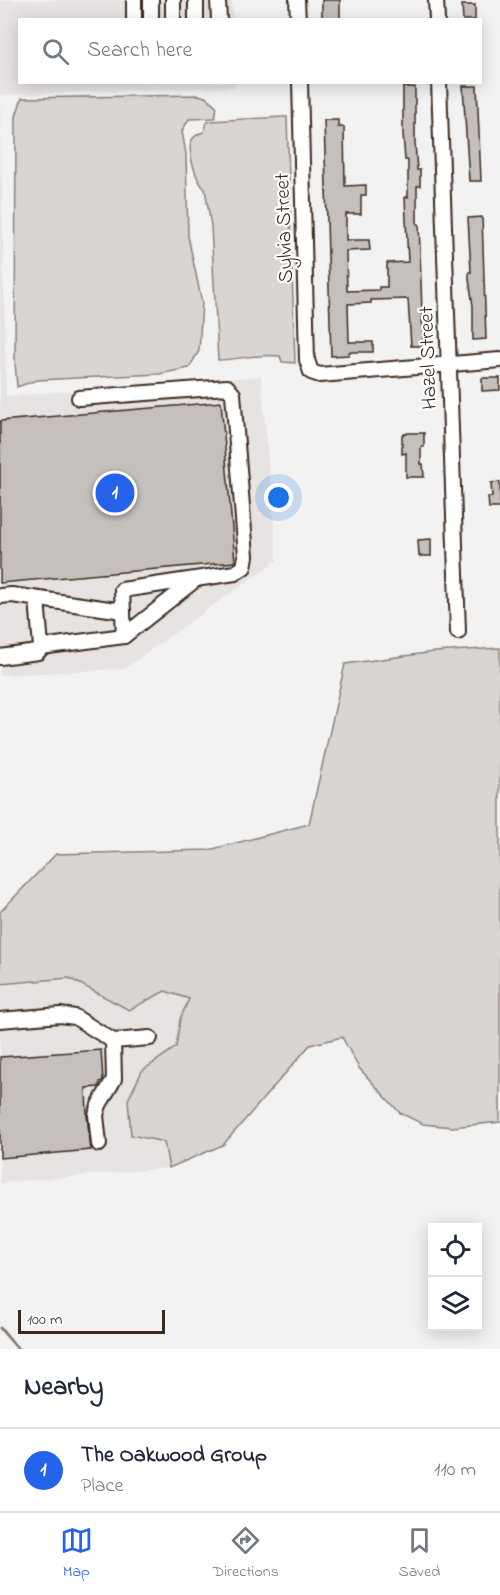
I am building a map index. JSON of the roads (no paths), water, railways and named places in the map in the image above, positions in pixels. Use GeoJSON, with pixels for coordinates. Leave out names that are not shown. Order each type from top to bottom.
{"type":"FeatureCollection","features":[{"type":"Feature","properties":{"kind":"street"},"geometry":{"type":"LineString","coordinates":[[134,0],[134,18]]}},
{"type":"Feature","properties":{"kind":"street"},"geometry":{"type":"LineString","coordinates":[[151,0],[151,18]]}},
{"type":"Feature","properties":{"kind":"street"},"geometry":{"type":"LineString","coordinates":[[173,0],[173,18]]}},
{"type":"Feature","properties":{"kind":"street"},"geometry":{"type":"LineString","coordinates":[[196,0],[196,18]]}},
{"type":"Feature","properties":{"kind":"street"},"geometry":{"type":"LineString","coordinates":[[218,0],[219,18]]}},
{"type":"Feature","properties":{"kind":"street"},"geometry":{"type":"LineString","coordinates":[[297,0],[298,18]]}},
{"type":"Feature","properties":{"kind":"street"},"geometry":{"type":"LineString","coordinates":[[436,0],[437,18]]}},
{"type":"Feature","properties":{"kind":"street","name":"Sylvia Street"},"geometry":{"type":"LineString","coordinates":[[300,84],[307,360],[311,372],[320,375],[448,365]]}},
{"type":"Feature","properties":{"kind":"street","name":"Hazel Street"},"geometry":{"type":"LineString","coordinates":[[439,84],[458,632]]}},
{"type":"Feature","properties":{"kind":"street"},"geometry":{"type":"LineString","coordinates":[[448,365],[500,360]]}},
{"type":"Feature","properties":{"kind":"street"},"geometry":{"type":"LineString","coordinates":[[79,398],[227,387],[233,394],[246,556],[244,567],[235,573],[122,590],[124,636]]}},
{"type":"Feature","properties":{"kind":"street"},"geometry":{"type":"LineString","coordinates":[[40,647],[124,636],[197,579]]}},
{"type":"Feature","properties":{"kind":"street"},"geometry":{"type":"LineString","coordinates":[[0,596],[12,595],[123,611]]}},
{"type":"Feature","properties":{"kind":"street"},"geometry":{"type":"LineString","coordinates":[[0,657],[38,652],[40,647],[37,599]]}},
{"type":"Feature","properties":{"kind":"street"},"geometry":{"type":"LineString","coordinates":[[0,1020],[60,1015],[75,1017],[113,1041],[150,1038]]}},
{"type":"Feature","properties":{"kind":"street"},"geometry":{"type":"LineString","coordinates":[[99,1144],[96,1115],[114,1079],[113,1041]]}},
{"type":"Feature","properties":{"kind":"waterway"},"geometry":{"type":"LineString","coordinates":[[0,1328],[18,1349]]}},
{"type":"Feature","properties":{"kind":"place","name":"The Oakwood Group"},"geometry":{"type":"Point","coordinates":[115,493]}}]}
